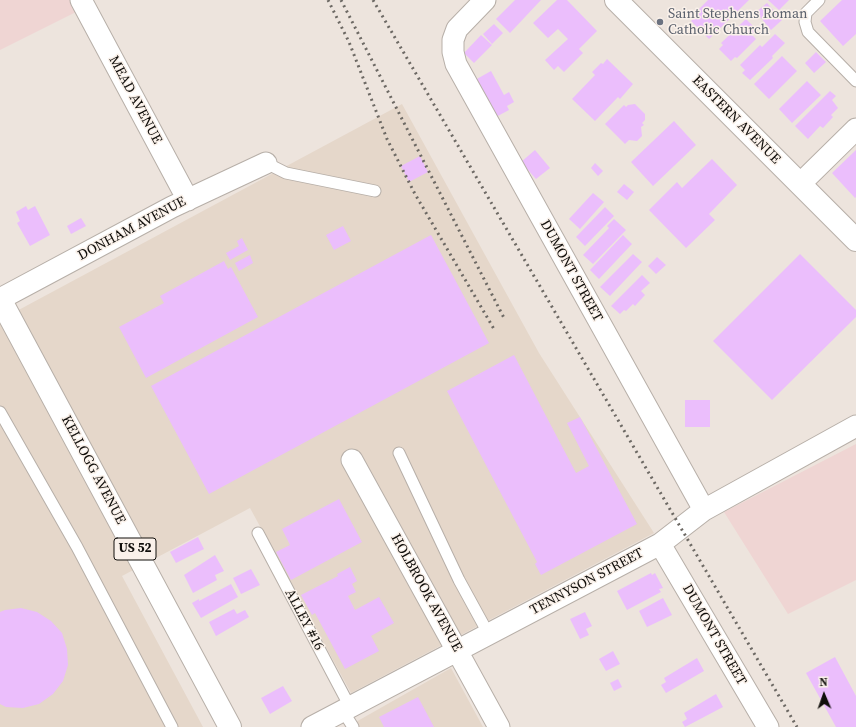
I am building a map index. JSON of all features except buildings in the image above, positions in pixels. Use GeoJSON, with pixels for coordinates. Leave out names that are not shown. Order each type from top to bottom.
{"type":"FeatureCollection","features":[{"type":"Feature","properties":{"kind":"main road","name":"EASTERN AVENUE"},"geometry":{"type":"LineString","coordinates":[[616,0],[856,240]]}},
{"type":"Feature","properties":{"kind":"main road","name":"KELLOGG AVENUE"},"geometry":{"type":"LineString","coordinates":[[0,299],[230,727]]}},
{"type":"Feature","properties":{"kind":"street","name":"MEAD AVENUE"},"geometry":{"type":"LineString","coordinates":[[81,0],[188,200]]}},
{"type":"Feature","properties":{"kind":"street","name":"DUMONT STREET"},"geometry":{"type":"LineString","coordinates":[[485,0],[457,29],[453,46],[456,64],[704,510]]}},
{"type":"Feature","properties":{"kind":"street"},"geometry":{"type":"LineString","coordinates":[[800,184],[856,129]]}},
{"type":"Feature","properties":{"kind":"street","name":"DONHAM AVENUE"},"geometry":{"type":"LineString","coordinates":[[0,299],[188,200],[266,163]]}},
{"type":"Feature","properties":{"kind":"street","name":"TENNYSON STREET"},"geometry":{"type":"LineString","coordinates":[[312,727],[348,715],[458,649],[660,544],[704,510],[856,426]]}},
{"type":"Feature","properties":{"kind":"street","name":"HOLBROOK AVENUE"},"geometry":{"type":"LineString","coordinates":[[352,460],[458,649],[499,727]]}},
{"type":"Feature","properties":{"kind":"street","name":"DUMONT STREET"},"geometry":{"type":"LineString","coordinates":[[660,544],[768,727]]}},
{"type":"Feature","properties":{"kind":"lane"},"geometry":{"type":"LineString","coordinates":[[819,0],[806,13],[805,22],[808,32],[856,81]]}},
{"type":"Feature","properties":{"kind":"lane"},"geometry":{"type":"LineString","coordinates":[[266,163],[286,173],[375,191]]}},
{"type":"Feature","properties":{"kind":"lane"},"geometry":{"type":"LineString","coordinates":[[0,412],[77,547],[172,727]]}},
{"type":"Feature","properties":{"kind":"lane"},"geometry":{"type":"LineString","coordinates":[[399,453],[459,580],[488,633]]}},
{"type":"Feature","properties":{"kind":"lane","name":"ALLEY #16"},"geometry":{"type":"LineString","coordinates":[[258,533],[348,715]]}},
{"type":"Feature","properties":{"kind":"shaded area"},"geometry":{"type":"Polygon","coordinates":[[[0,0],[70,0],[76,12],[0,50],[0,0]]]}},
{"type":"Feature","properties":{"kind":"shaded area"},"geometry":{"type":"Polygon","coordinates":[[[402,104],[539,353],[654,533],[351,693],[250,508],[122,576],[203,727],[0,727],[0,320],[402,104]]]}},
{"type":"Feature","properties":{"kind":"shaded area"},"geometry":{"type":"Polygon","coordinates":[[[856,444],[856,580],[788,614],[724,512],[856,444]]]}},
{"type":"Feature","properties":{"kind":"shaded area"},"geometry":{"type":"Polygon","coordinates":[[[451,668],[483,727],[347,727],[451,668]]]}},
{"type":"Feature","properties":{"kind":"railway"},"geometry":{"type":"LineString","coordinates":[[328,0],[349,42],[387,139],[415,194],[494,329]]}},
{"type":"Feature","properties":{"kind":"railway"},"geometry":{"type":"LineString","coordinates":[[341,0],[504,318]]}},
{"type":"Feature","properties":{"kind":"railway"},"geometry":{"type":"LineString","coordinates":[[373,0],[797,727]]}},
{"type":"Feature","properties":{"kind":"place","name":"Saint Stephens Roman Catholic Church"},"geometry":{"type":"Point","coordinates":[660,22]}}]}
